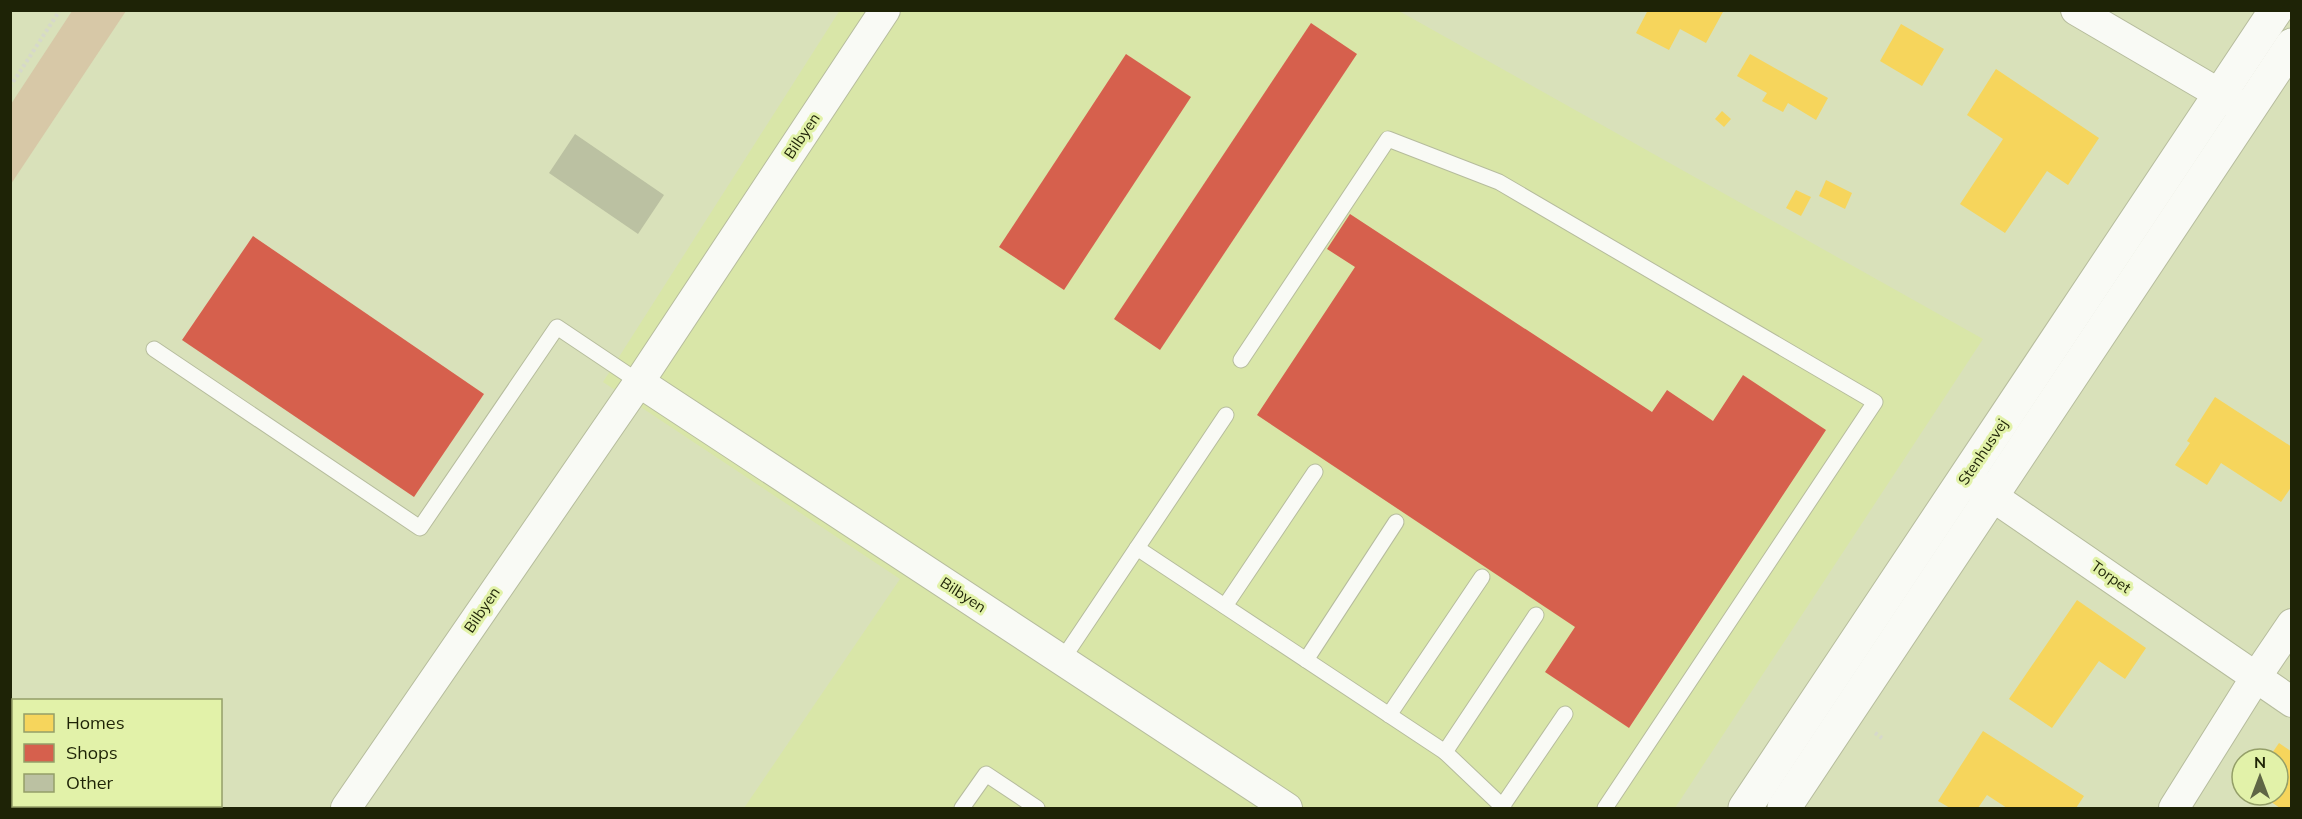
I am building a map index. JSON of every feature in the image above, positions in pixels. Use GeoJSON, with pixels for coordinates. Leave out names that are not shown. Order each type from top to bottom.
{"type":"FeatureCollection","features":[{"type":"Feature","properties":{"kind":"street","name":"Bilbyen"},"geometry":{"type":"LineString","coordinates":[[346,808],[639,382],[885,10]]}},
{"type":"Feature","properties":{"kind":"street"},"geometry":{"type":"LineString","coordinates":[[2076,10],[2247,111]]}},
{"type":"Feature","properties":{"kind":"street","name":"Stenhusvej"},"geometry":{"type":"LineString","coordinates":[[1745,808],[2276,10]]}},
{"type":"Feature","properties":{"kind":"street"},"geometry":{"type":"LineString","coordinates":[[1784,808],[2292,45]]}},
{"type":"Feature","properties":{"kind":"street","name":"Bilbyen"},"geometry":{"type":"LineString","coordinates":[[639,382],[1287,808]]}},
{"type":"Feature","properties":{"kind":"street","name":"Torpet"},"geometry":{"type":"LineString","coordinates":[[1966,477],[2292,702]]}},
{"type":"Feature","properties":{"kind":"street"},"geometry":{"type":"LineString","coordinates":[[2174,808],[2292,624]]}},
{"type":"Feature","properties":{"kind":"lane"},"geometry":{"type":"LineString","coordinates":[[1241,360],[1389,139],[1499,182],[1875,402],[1605,808]]}},
{"type":"Feature","properties":{"kind":"lane"},"geometry":{"type":"LineString","coordinates":[[154,349],[420,528],[557,327],[639,382]]}},
{"type":"Feature","properties":{"kind":"lane"},"geometry":{"type":"LineString","coordinates":[[1062,660],[1226,415]]}},
{"type":"Feature","properties":{"kind":"lane"},"geometry":{"type":"LineString","coordinates":[[1225,606],[1315,472]]}},
{"type":"Feature","properties":{"kind":"lane"},"geometry":{"type":"LineString","coordinates":[[1305,660],[1396,522]]}},
{"type":"Feature","properties":{"kind":"lane"},"geometry":{"type":"LineString","coordinates":[[1137,548],[1445,752],[1503,808],[1565,714]]}},
{"type":"Feature","properties":{"kind":"lane"},"geometry":{"type":"LineString","coordinates":[[1389,715],[1482,577]]}},
{"type":"Feature","properties":{"kind":"lane"},"geometry":{"type":"LineString","coordinates":[[1445,752],[1536,615]]}},
{"type":"Feature","properties":{"kind":"lane"},"geometry":{"type":"LineString","coordinates":[[962,808],[986,774],[1037,808]]}},
{"type":"Feature","properties":{"kind":"path"},"geometry":{"type":"LineString","coordinates":[[10,87],[60,10]]}},
{"type":"Feature","properties":{"kind":"shaded area"},"geometry":{"type":"Polygon","coordinates":[[[840,10],[1399,11],[1983,339],[1675,808],[744,808],[900,579],[603,382],[840,10]]]}},
{"type":"Feature","properties":{"kind":"shaded area"},"geometry":{"type":"Polygon","coordinates":[[[72,11],[126,11],[11,184],[11,104],[72,11]]]}},
{"type":"Feature","properties":{"kind":"building: Homes"},"geometry":{"type":"Polygon","coordinates":[[[1648,10],[1724,10],[1706,43],[1680,29],[1669,50],[1636,33],[1648,10]]]}},
{"type":"Feature","properties":{"kind":"building: Homes"},"geometry":{"type":"Polygon","coordinates":[[[1901,24],[1944,49],[1922,86],[1880,61],[1901,24]]]}},
{"type":"Feature","properties":{"kind":"building: Homes"},"geometry":{"type":"Polygon","coordinates":[[[1750,54],[1828,98],[1816,120],[1788,103],[1783,112],[1762,101],[1767,93],[1737,76],[1750,54]]]}},
{"type":"Feature","properties":{"kind":"building: Homes"},"geometry":{"type":"Polygon","coordinates":[[[1996,69],[2099,138],[2068,185],[2047,171],[2005,233],[1960,204],[2003,139],[1967,115],[1996,69]]]}},
{"type":"Feature","properties":{"kind":"building: Homes"},"geometry":{"type":"Polygon","coordinates":[[[1722,111],[1731,119],[1724,127],[1715,119],[1722,111]]]}},
{"type":"Feature","properties":{"kind":"building: Homes"},"geometry":{"type":"Polygon","coordinates":[[[1826,180],[1852,193],[1845,209],[1819,196],[1826,180]]]}},
{"type":"Feature","properties":{"kind":"building: Homes"},"geometry":{"type":"Polygon","coordinates":[[[1796,190],[1811,197],[1801,216],[1786,208],[1796,190]]]}},
{"type":"Feature","properties":{"kind":"building: Homes"},"geometry":{"type":"Polygon","coordinates":[[[2215,397],[2292,447],[2292,486],[2281,502],[2221,463],[2207,485],[2175,465],[2190,443],[2187,441],[2215,397]]]}},
{"type":"Feature","properties":{"kind":"building: Homes"},"geometry":{"type":"Polygon","coordinates":[[[2077,600],[2146,648],[2125,679],[2099,661],[2052,728],[2009,699],[2077,600]]]}},
{"type":"Feature","properties":{"kind":"building: Homes"},"geometry":{"type":"Polygon","coordinates":[[[1983,731],[2084,796],[2076,808],[2007,808],[1987,795],[1978,808],[1950,808],[1938,801],[1983,731]]]}},
{"type":"Feature","properties":{"kind":"building: Homes"},"geometry":{"type":"Polygon","coordinates":[[[2290,751],[2292,752],[2292,808],[2280,808],[2290,807],[2290,751]]]}},
{"type":"Feature","properties":{"kind":"building: Shops"},"geometry":{"type":"Polygon","coordinates":[[[1311,23],[1357,54],[1160,350],[1114,319],[1311,23]]]}},
{"type":"Feature","properties":{"kind":"building: Shops"},"geometry":{"type":"Polygon","coordinates":[[[1126,54],[1191,97],[1064,290],[999,247],[1126,54]]]}},
{"type":"Feature","properties":{"kind":"building: Shops"},"geometry":{"type":"Polygon","coordinates":[[[1350,214],[1652,412],[1667,390],[1713,421],[1743,375],[1826,430],[1629,728],[1545,672],[1575,627],[1257,415],[1355,267],[1327,249],[1350,214]]]}},
{"type":"Feature","properties":{"kind":"building: Shops"},"geometry":{"type":"Polygon","coordinates":[[[253,236],[484,394],[414,497],[182,340],[253,236]]]}},
{"type":"Feature","properties":{"kind":"building: Other"},"geometry":{"type":"Polygon","coordinates":[[[575,134],[664,195],[638,234],[549,173],[575,134]]]}},
{"type":"Feature","properties":{"kind":"building: Other"},"geometry":{"type":"Polygon","coordinates":[[[10,719],[12,720],[12,750],[10,749],[10,719]]]}}]}
